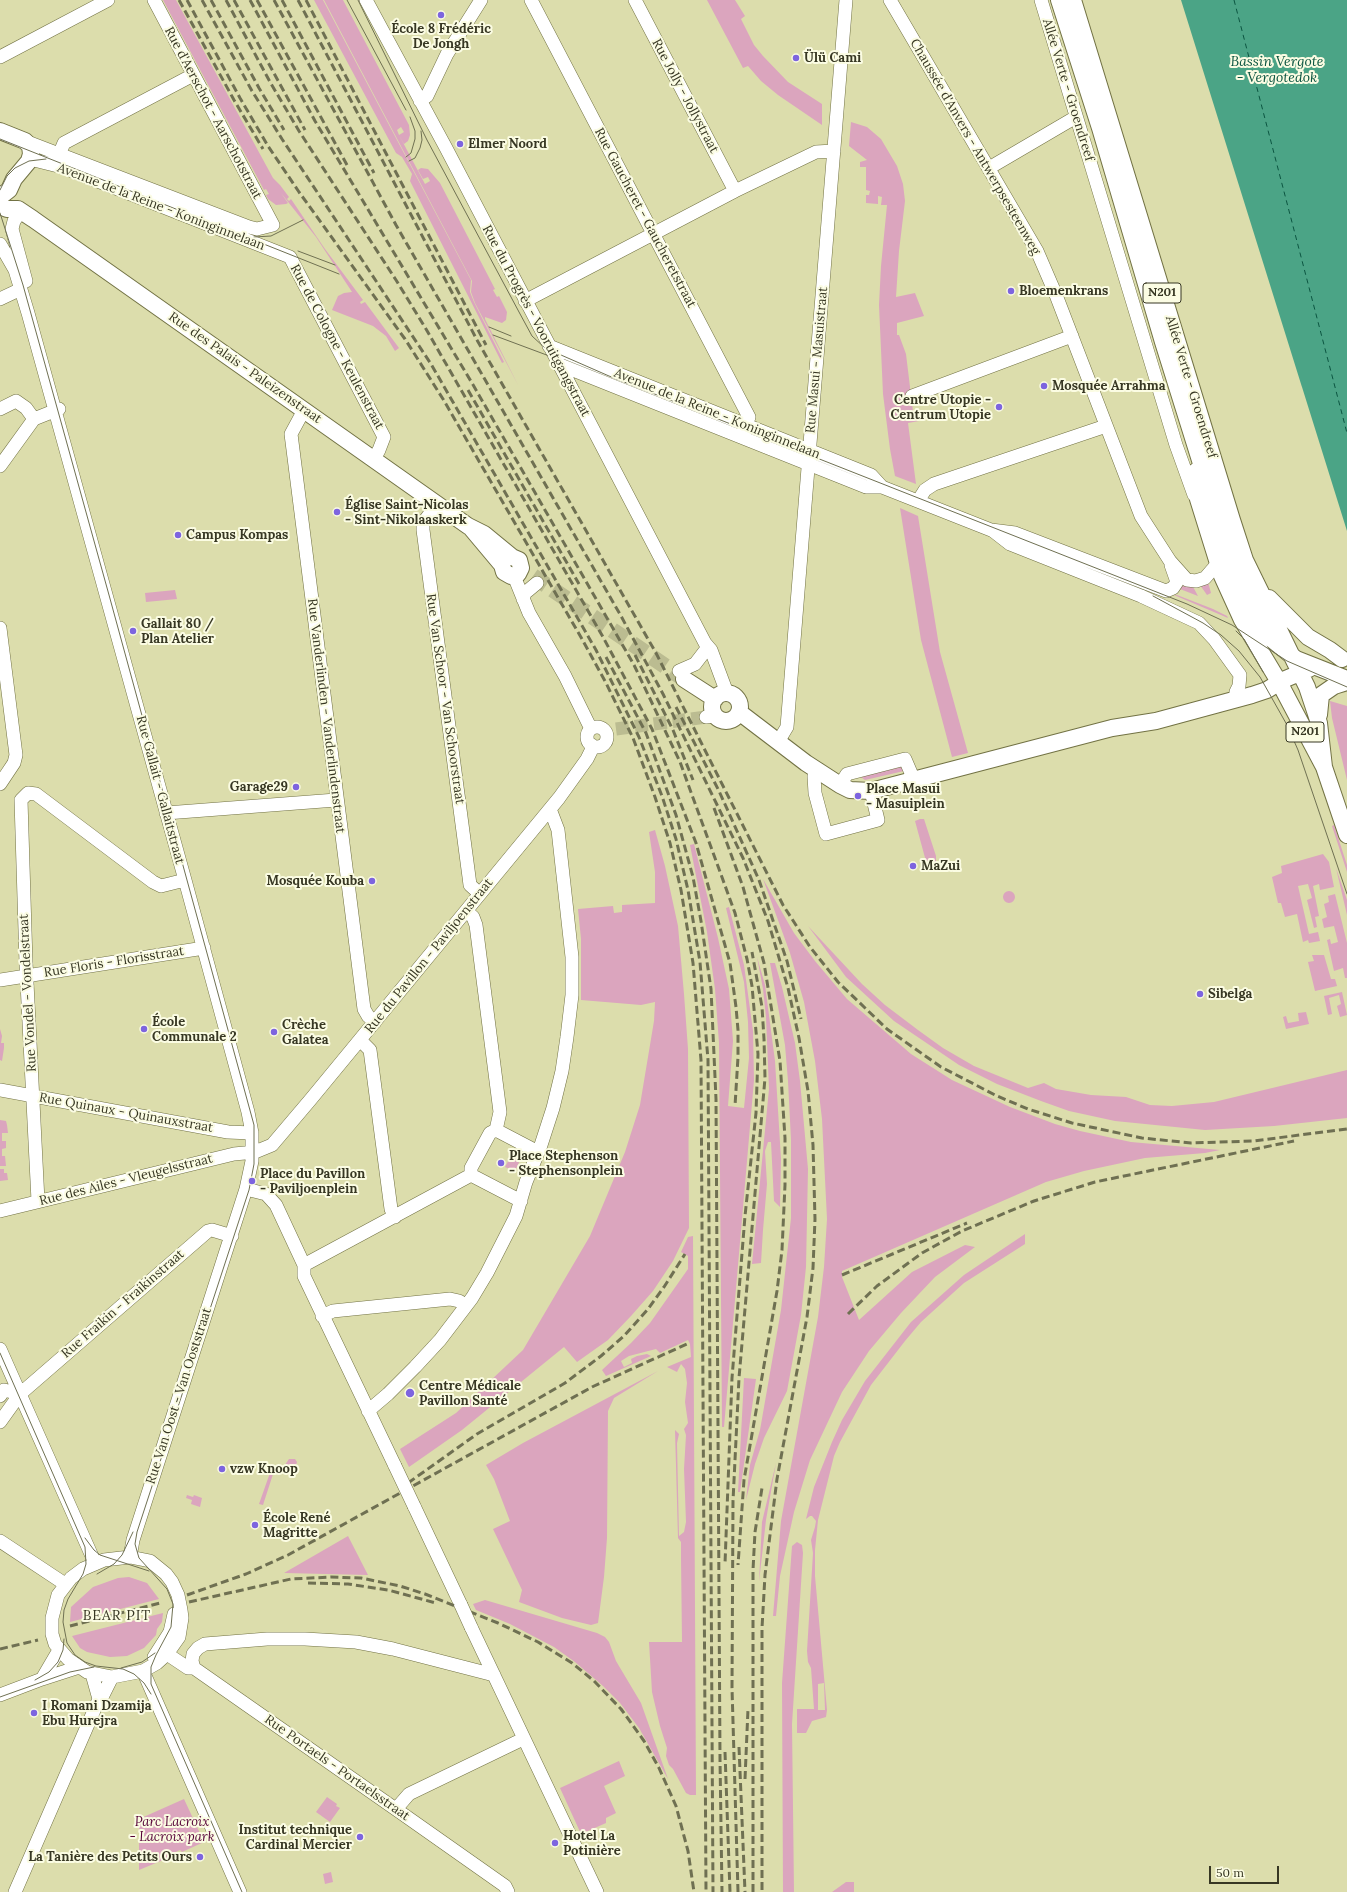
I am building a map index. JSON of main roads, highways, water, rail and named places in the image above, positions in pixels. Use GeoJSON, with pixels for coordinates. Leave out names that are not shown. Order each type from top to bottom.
{"type":"FeatureCollection","features":[{"type":"Feature","properties":{"kind":"main road","name":"Allée Verte - Groendreef"},"geometry":{"type":"LineString","coordinates":[[1059,0],[1100,128],[1160,334],[1197,451],[1196,468],[1198,499],[1218,563],[1242,620],[1283,686]]}},
{"type":"Feature","properties":{"kind":"main road","name":"Allée Verte - Groendreef"},"geometry":{"type":"LineString","coordinates":[[1073,0],[1232,520],[1245,560],[1256,584],[1275,635]]}},
{"type":"Feature","properties":{"kind":"main road"},"geometry":{"type":"LineString","coordinates":[[0,131],[25,141],[31,149],[30,159],[4,193],[20,210]]}},
{"type":"Feature","properties":{"kind":"main road"},"geometry":{"type":"LineString","coordinates":[[0,206],[7,209],[20,210]]}},
{"type":"Feature","properties":{"kind":"main road","name":"Rue des Palais - Paleizenstraat"},"geometry":{"type":"LineString","coordinates":[[20,210],[471,528],[520,571]]}},
{"type":"Feature","properties":{"kind":"main road","name":"N201"},"geometry":{"type":"LineString","coordinates":[[1197,451],[1234,569],[1257,618],[1275,635]]}},
{"type":"Feature","properties":{"kind":"main road"},"geometry":{"type":"LineString","coordinates":[[1256,584],[1295,626],[1308,637],[1345,660]]}},
{"type":"Feature","properties":{"kind":"main road"},"geometry":{"type":"LineString","coordinates":[[1275,635],[1292,656],[1347,679]]}},
{"type":"Feature","properties":{"kind":"main road"},"geometry":{"type":"LineString","coordinates":[[1283,686],[1285,665],[1292,656],[1307,650],[1345,660]]}},
{"type":"Feature","properties":{"kind":"main road","name":"N201"},"geometry":{"type":"LineString","coordinates":[[1292,656],[1307,687],[1319,723],[1324,767]]}},
{"type":"Feature","properties":{"kind":"main road"},"geometry":{"type":"LineString","coordinates":[[771,742],[850,790],[872,792],[1112,728],[1156,721],[1252,695],[1283,686],[1300,673],[1316,666]]}},
{"type":"Feature","properties":{"kind":"main road"},"geometry":{"type":"LineString","coordinates":[[682,675],[721,696],[738,700],[736,716]]}},
{"type":"Feature","properties":{"kind":"main road"},"geometry":{"type":"LineString","coordinates":[[1112,728],[1124,723],[1236,692],[1266,679],[1283,686]]}},
{"type":"Feature","properties":{"kind":"main road"},"geometry":{"type":"LineString","coordinates":[[1319,723],[1319,702],[1321,695],[1334,686],[1347,682]]}},
{"type":"Feature","properties":{"kind":"main road","name":"N201"},"geometry":{"type":"LineString","coordinates":[[1283,686],[1293,687],[1318,743],[1322,748]]}},
{"type":"Feature","properties":{"kind":"main road","name":"N201"},"geometry":{"type":"LineString","coordinates":[[1283,686],[1324,767],[1347,835]]}},
{"type":"Feature","properties":{"kind":"main road"},"geometry":{"type":"LineString","coordinates":[[721,696],[712,710],[711,716],[726,722],[736,716]]}},
{"type":"Feature","properties":{"kind":"main road"},"geometry":{"type":"LineString","coordinates":[[736,716],[814,776],[832,785],[840,785]]}},
{"type":"Feature","properties":{"kind":"water","name":"Bassin Vergote - Vergotedok"},"geometry":{"type":"Polygon","coordinates":[[[1181,0],[1347,0],[1347,531],[1256,240],[1181,0]]]}},
{"type":"Feature","properties":{"kind":"tunnel"},"geometry":{"type":"LineString","coordinates":[[533,576],[684,679]]}},
{"type":"Feature","properties":{"kind":"tunnel"},"geometry":{"type":"LineString","coordinates":[[616,729],[706,717]]}},
{"type":"Feature","properties":{"kind":"tram line"},"geometry":{"type":"LineString","coordinates":[[347,0],[406,110]]}},
{"type":"Feature","properties":{"kind":"tram line"},"geometry":{"type":"LineString","coordinates":[[358,0],[427,140],[519,312],[532,336],[545,348],[609,376],[1187,604],[1232,625],[1287,661],[1347,687]]}},
{"type":"Feature","properties":{"kind":"tram line"},"geometry":{"type":"LineString","coordinates":[[406,157],[411,153],[415,139],[415,131],[410,117]]}},
{"type":"Feature","properties":{"kind":"tram line"},"geometry":{"type":"LineString","coordinates":[[409,161],[415,158],[420,148],[422,140],[421,131]]}},
{"type":"Feature","properties":{"kind":"tram line"},"geometry":{"type":"LineString","coordinates":[[0,139],[339,274]]}},
{"type":"Feature","properties":{"kind":"tram line"},"geometry":{"type":"LineString","coordinates":[[0,190],[7,176],[15,168],[29,161],[46,159]]}},
{"type":"Feature","properties":{"kind":"tram line"},"geometry":{"type":"LineString","coordinates":[[0,213],[23,285],[254,1125],[254,1164],[249,1190],[137,1532],[135,1544],[139,1558],[167,1589],[173,1604],[171,1627],[151,1667],[151,1684],[242,1892]]}},
{"type":"Feature","properties":{"kind":"tram line"},"geometry":{"type":"LineString","coordinates":[[254,237],[271,236],[303,220]]}},
{"type":"Feature","properties":{"kind":"tram line"},"geometry":{"type":"LineString","coordinates":[[298,251],[335,265]]}},
{"type":"Feature","properties":{"kind":"tram line"},"geometry":{"type":"LineString","coordinates":[[489,327],[511,336]]}},
{"type":"Feature","properties":{"kind":"tram line"},"geometry":{"type":"LineString","coordinates":[[493,335],[552,357]]}},
{"type":"Feature","properties":{"kind":"tram line"},"geometry":{"type":"LineString","coordinates":[[1153,596],[1203,623],[1221,635],[1239,651],[1260,677],[1287,725],[1298,750],[1347,894]]}},
{"type":"Feature","properties":{"kind":"tram line"},"geometry":{"type":"LineString","coordinates":[[1236,631],[1244,639],[1263,672]]}},
{"type":"Feature","properties":{"kind":"tram line"},"geometry":{"type":"LineString","coordinates":[[0,1353],[85,1547],[86,1564],[83,1574],[68,1599],[64,1610],[63,1622],[67,1643],[75,1655],[85,1662],[96,1666],[123,1669],[134,1674],[144,1683],[151,1694]]}},
{"type":"Feature","properties":{"kind":"tram line"},"geometry":{"type":"LineString","coordinates":[[97,1574],[114,1564],[122,1555],[133,1532]]}},
{"type":"Feature","properties":{"kind":"tram line"},"geometry":{"type":"LineString","coordinates":[[85,1538],[100,1555],[149,1571]]}},
{"type":"Feature","properties":{"kind":"tram line"},"geometry":{"type":"LineString","coordinates":[[35,1680],[49,1672],[58,1662],[63,1650],[64,1639]]}},
{"type":"Feature","properties":{"kind":"tram line"},"geometry":{"type":"LineString","coordinates":[[121,1668],[142,1662],[155,1653]]}},
{"type":"Feature","properties":{"kind":"tram line"},"geometry":{"type":"LineString","coordinates":[[0,1697],[70,1672],[94,1667]]}},
{"type":"Feature","properties":{"kind":"railway"},"geometry":{"type":"LineString","coordinates":[[179,0],[263,149]]}},
{"type":"Feature","properties":{"kind":"railway"},"geometry":{"type":"LineString","coordinates":[[187,0],[268,146],[299,192],[405,339],[443,399],[582,639],[633,738],[670,843],[681,890],[693,963],[701,1060],[706,1892]]}},
{"type":"Feature","properties":{"kind":"railway"},"geometry":{"type":"LineString","coordinates":[[202,0],[252,91],[282,139],[431,364],[596,650],[639,737],[662,796],[676,839],[688,890],[700,962],[708,1060],[713,1892]]}},
{"type":"Feature","properties":{"kind":"railway"},"geometry":{"type":"LineString","coordinates":[[211,0],[259,88],[284,130]]}},
{"type":"Feature","properties":{"kind":"railway"},"geometry":{"type":"LineString","coordinates":[[226,0],[270,82],[299,131],[396,280],[426,329],[603,637],[652,729],[696,843],[730,963],[738,1030],[735,1106]]}},
{"type":"Feature","properties":{"kind":"railway"},"geometry":{"type":"LineString","coordinates":[[234,0],[305,130]]}},
{"type":"Feature","properties":{"kind":"railway"},"geometry":{"type":"LineString","coordinates":[[250,0],[315,121],[472,383],[634,665],[680,762],[735,913],[747,959],[752,986],[758,1054],[756,1113],[745,1216],[732,1378],[725,1564]]}},
{"type":"Feature","properties":{"kind":"railway"},"geometry":{"type":"LineString","coordinates":[[257,0],[347,165]]}},
{"type":"Feature","properties":{"kind":"railway"},"geometry":{"type":"LineString","coordinates":[[274,0],[396,225],[621,616],[663,694],[743,858],[768,921],[788,988],[799,1038],[808,1091],[813,1145],[815,1219],[813,1268],[807,1317],[777,1479],[765,1575],[762,1628],[762,1892]]}},
{"type":"Feature","properties":{"kind":"railway"},"geometry":{"type":"LineString","coordinates":[[282,0],[374,173]]}},
{"type":"Feature","properties":{"kind":"railway"},"geometry":{"type":"LineString","coordinates":[[298,0],[477,340],[656,653],[783,905],[810,947],[838,982],[887,1029],[941,1067],[997,1096],[1028,1109],[1072,1123],[1142,1138],[1191,1143],[1253,1141],[1347,1129]]}},
{"type":"Feature","properties":{"kind":"railway"},"geometry":{"type":"LineString","coordinates":[[306,0],[486,345]]}},
{"type":"Feature","properties":{"kind":"railway"},"geometry":{"type":"LineString","coordinates":[[468,390],[579,584]]}},
{"type":"Feature","properties":{"kind":"railway"},"geometry":{"type":"LineString","coordinates":[[635,655],[673,730],[693,780]]}},
{"type":"Feature","properties":{"kind":"railway"},"geometry":{"type":"LineString","coordinates":[[606,657],[646,733],[676,815],[693,877],[711,989],[716,1099],[722,1892]]}},
{"type":"Feature","properties":{"kind":"railway"},"geometry":{"type":"LineString","coordinates":[[676,707],[719,791],[759,880],[787,961],[801,1019]]}},
{"type":"Feature","properties":{"kind":"railway"},"geometry":{"type":"LineString","coordinates":[[714,808],[743,887],[764,963],[780,1061],[785,1138],[785,1185],[782,1250],[777,1291],[744,1480],[738,1565]]}},
{"type":"Feature","properties":{"kind":"railway"},"geometry":{"type":"LineString","coordinates":[[738,1892],[732,1688],[733,1501],[739,1378],[765,1078],[762,1007],[752,952]]}},
{"type":"Feature","properties":{"kind":"railway"},"geometry":{"type":"LineString","coordinates":[[848,1314],[877,1286],[922,1253],[962,1231],[1034,1201],[1095,1182],[1294,1141]]}},
{"type":"Feature","properties":{"kind":"railway"},"geometry":{"type":"LineString","coordinates":[[842,1275],[967,1223]]}},
{"type":"Feature","properties":{"kind":"railway"},"geometry":{"type":"LineString","coordinates":[[408,1483],[477,1434],[565,1383],[601,1356],[624,1336],[648,1309],[685,1254]]}},
{"type":"Feature","properties":{"kind":"railway"},"geometry":{"type":"LineString","coordinates":[[187,1595],[246,1574],[288,1555],[592,1387],[689,1343]]}},
{"type":"Feature","properties":{"kind":"railway"},"geometry":{"type":"LineString","coordinates":[[753,1892],[753,1570],[755,1532],[762,1488]]}},
{"type":"Feature","properties":{"kind":"railway"},"geometry":{"type":"LineString","coordinates":[[189,1602],[291,1579],[331,1577],[361,1578],[400,1586],[425,1594],[498,1623],[538,1642],[572,1663],[594,1681],[621,1709],[644,1741],[659,1768],[676,1806],[688,1851],[694,1892]]}},
{"type":"Feature","properties":{"kind":"railway"},"geometry":{"type":"LineString","coordinates":[[308,1583],[348,1584],[388,1590],[436,1603]]}},
{"type":"Feature","properties":{"kind":"railway"},"geometry":{"type":"LineString","coordinates":[[70,1626],[160,1603]]}},
{"type":"Feature","properties":{"kind":"railway"},"geometry":{"type":"LineString","coordinates":[[0,1649],[38,1640]]}},
{"type":"Feature","properties":{"kind":"railway"},"geometry":{"type":"LineString","coordinates":[[745,1779],[748,1709]]}},
{"type":"Feature","properties":{"kind":"railway"},"geometry":{"type":"LineString","coordinates":[[739,1747],[745,1892]]}},
{"type":"Feature","properties":{"kind":"railway"},"geometry":{"type":"LineString","coordinates":[[725,1752],[730,1892]]}},
{"type":"Feature","properties":{"kind":"place","name":"École 8 Frédéric De Jongh"},"geometry":{"type":"Point","coordinates":[441,15]}},
{"type":"Feature","properties":{"kind":"place","name":"Ülü Cami"},"geometry":{"type":"Point","coordinates":[796,58]}},
{"type":"Feature","properties":{"kind":"place","name":"Elmer Noord"},"geometry":{"type":"Point","coordinates":[460,144]}},
{"type":"Feature","properties":{"kind":"place","name":"Bloemenkrans"},"geometry":{"type":"Point","coordinates":[1011,291]}},
{"type":"Feature","properties":{"kind":"place","name":"Mosquée Arrahma"},"geometry":{"type":"Point","coordinates":[1044,386]}},
{"type":"Feature","properties":{"kind":"place","name":"Centre Utopie - Centrum Utopie"},"geometry":{"type":"Point","coordinates":[999,407]}},
{"type":"Feature","properties":{"kind":"place","name":"Église Saint-Nicolas - Sint-Nikolaaskerk"},"geometry":{"type":"Point","coordinates":[337,512]}},
{"type":"Feature","properties":{"kind":"place","name":"Campus Kompas"},"geometry":{"type":"Point","coordinates":[178,535]}},
{"type":"Feature","properties":{"kind":"place","name":"Gallait 80 / Plan Atelier"},"geometry":{"type":"Point","coordinates":[133,631]}},
{"type":"Feature","properties":{"kind":"place","name":"Garage29"},"geometry":{"type":"Point","coordinates":[296,787]}},
{"type":"Feature","properties":{"kind":"place","name":"Place Masui - Masuiplein"},"geometry":{"type":"Point","coordinates":[858,796]}},
{"type":"Feature","properties":{"kind":"place","name":"MaZui"},"geometry":{"type":"Point","coordinates":[913,866]}},
{"type":"Feature","properties":{"kind":"place","name":"Mosquée Kouba"},"geometry":{"type":"Point","coordinates":[372,881]}},
{"type":"Feature","properties":{"kind":"place","name":"Sibelga"},"geometry":{"type":"Point","coordinates":[1200,994]}},
{"type":"Feature","properties":{"kind":"place","name":"École Communale 2"},"geometry":{"type":"Point","coordinates":[144,1029]}},
{"type":"Feature","properties":{"kind":"place","name":"Crèche Galatea"},"geometry":{"type":"Point","coordinates":[274,1032]}},
{"type":"Feature","properties":{"kind":"place","name":"Place Stephenson - Stephensonplein"},"geometry":{"type":"Point","coordinates":[501,1163]}},
{"type":"Feature","properties":{"kind":"place","name":"Place du Pavillon - Paviljoenplein"},"geometry":{"type":"Point","coordinates":[252,1181]}},
{"type":"Feature","properties":{"kind":"place","name":"Centre Médicale Pavillon Santé"},"geometry":{"type":"Point","coordinates":[410,1393]}},
{"type":"Feature","properties":{"kind":"place","name":"vzw Knoop"},"geometry":{"type":"Point","coordinates":[222,1469]}},
{"type":"Feature","properties":{"kind":"place","name":"École René Magritte"},"geometry":{"type":"Point","coordinates":[255,1525]}},
{"type":"Feature","properties":{"kind":"place","name":"I Romani Dzamija Ebu Hurejra"},"geometry":{"type":"Point","coordinates":[34,1713]}},
{"type":"Feature","properties":{"kind":"place","name":"Institut technique Cardinal Mercier"},"geometry":{"type":"Point","coordinates":[360,1837]}},
{"type":"Feature","properties":{"kind":"place","name":"Hotel La Potinière"},"geometry":{"type":"Point","coordinates":[555,1843]}},
{"type":"Feature","properties":{"kind":"place","name":"La Tanière des Petits Ours"},"geometry":{"type":"Point","coordinates":[200,1857]}},
{"type":"Feature","properties":{"kind":"district","name":"BEAR PIT"},"geometry":{"type":"Point","coordinates":[117,1616]}},
{"type":"Feature","properties":{"kind":"park label","name":"Parc Lacroix - Lacroix park"},"geometry":{"type":"Point","coordinates":[172,1830]}}]}
